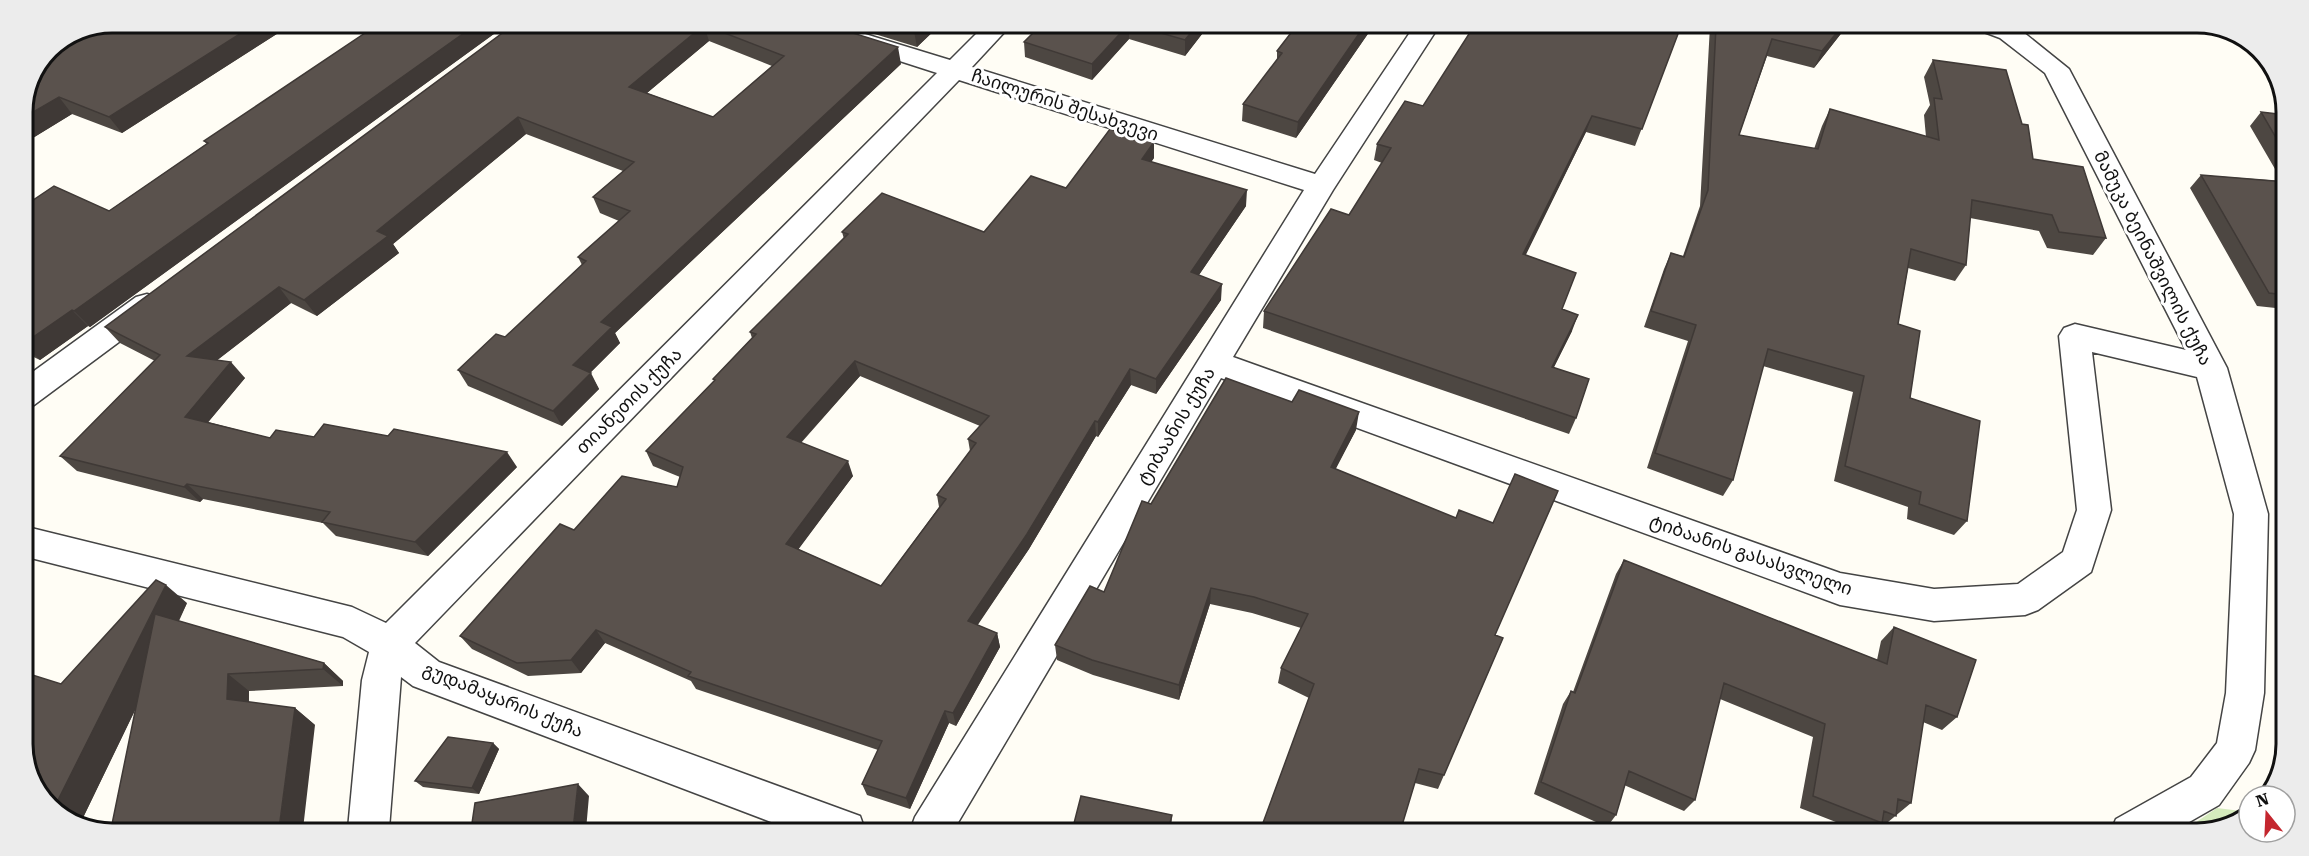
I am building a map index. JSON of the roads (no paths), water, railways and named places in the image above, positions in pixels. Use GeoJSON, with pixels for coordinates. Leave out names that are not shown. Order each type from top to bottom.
{"type":"FeatureCollection","features":[{"type":"Feature","properties":{"kind":"street","name":"ჩაილურის შესახვევი"},"geometry":{"type":"LineString","coordinates":[[837,33],[1321,186]]}},
{"type":"Feature","properties":{"kind":"street","name":"თიანეთის ქუჩა"},"geometry":{"type":"LineString","coordinates":[[389,645],[991,33]]}},
{"type":"Feature","properties":{"kind":"street","name":"ტიბაანის ქუჩა"},"geometry":{"type":"LineString","coordinates":[[935,823],[1321,186],[1422,33]]}},
{"type":"Feature","properties":{"kind":"street","name":"მამუკა ბეინაშვილის ქუჩა"},"geometry":{"type":"LineString","coordinates":[[2009,33],[2056,69],[2211,368],[2251,514],[2245,693],[2235,750],[2205,791],[2149,823]]}},
{"type":"Feature","properties":{"kind":"street"},"geometry":{"type":"LineString","coordinates":[[33,389],[166,291]]}},
{"type":"Feature","properties":{"kind":"street","name":"ტიბაანის გასასვლელი"},"geometry":{"type":"LineString","coordinates":[[1214,363],[1840,589],[1934,605],[2025,599],[2078,561],[2094,510],[2075,336],[2211,368]]}},
{"type":"Feature","properties":{"kind":"street","name":"გუდამაყარის ქუჩა"},"geometry":{"type":"LineString","coordinates":[[33,543],[352,623],[389,645],[426,674],[826,823]]}},
{"type":"Feature","properties":{"kind":"street"},"geometry":{"type":"LineString","coordinates":[[369,823],[381,680],[389,645]]}}]}
